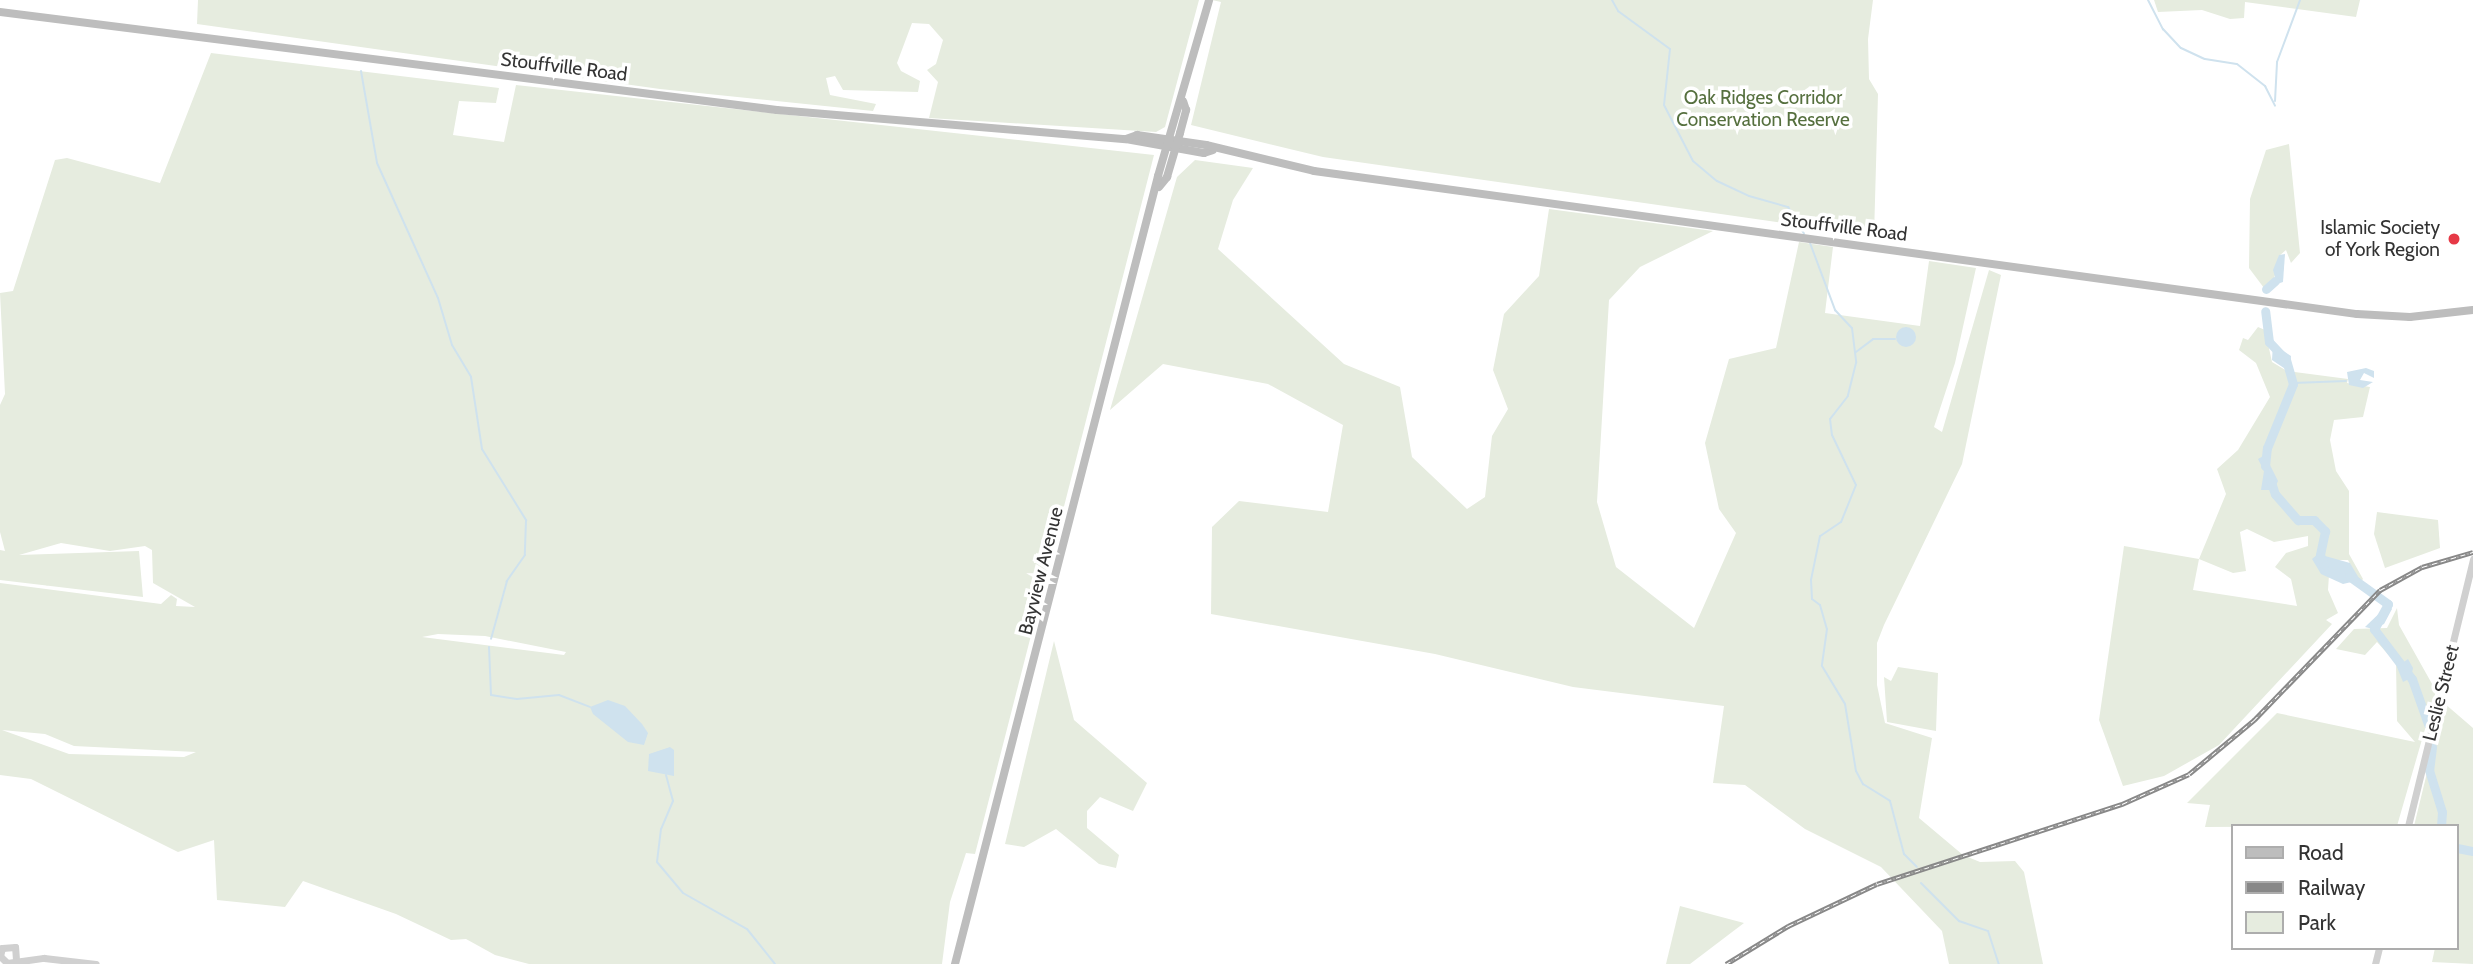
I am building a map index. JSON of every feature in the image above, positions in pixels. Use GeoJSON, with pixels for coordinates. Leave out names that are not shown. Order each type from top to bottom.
{"type":"FeatureCollection","features":[{"type":"Feature","properties":{"kind":"main road","name":"Bayview Avenue"},"geometry":{"type":"LineString","coordinates":[[955,964],[1209,0]]}},
{"type":"Feature","properties":{"kind":"main road","name":"Stouffville Road"},"geometry":{"type":"LineString","coordinates":[[0,12],[777,110],[1126,139],[1137,135],[1172,144],[1481,195],[2357,314],[2410,317],[2473,310]]}},
{"type":"Feature","properties":{"kind":"street","name":"Leslie Street"},"geometry":{"type":"LineString","coordinates":[[2408,824],[2473,559]]}},
{"type":"Feature","properties":{"kind":"street"},"geometry":{"type":"LineString","coordinates":[[44,958],[8,963],[1,953],[11,945],[17,950],[44,958],[96,964]]}},
{"type":"Feature","properties":{"kind":"street"},"geometry":{"type":"LineString","coordinates":[[16,960],[17,950]]}},
{"type":"Feature","properties":{"kind":"green space"},"geometry":{"type":"Polygon","coordinates":[[[198,0],[1199,0],[1165,127],[1156,132],[929,118],[938,82],[927,70],[936,64],[943,40],[929,24],[912,23],[897,63],[901,71],[920,81],[918,92],[843,90],[835,76],[826,78],[830,95],[876,104],[873,111],[660,89],[197,24],[198,0]]]}},
{"type":"Feature","properties":{"kind":"green space","name":"Oak Ridges Corridor Conservation Reserve"},"geometry":{"type":"Polygon","coordinates":[[[1212,0],[1873,0],[1868,39],[1869,79],[1878,94],[1874,236],[1323,157],[1191,125],[1221,2],[1212,0]]]}},
{"type":"Feature","properties":{"kind":"green space"},"geometry":{"type":"Polygon","coordinates":[[[2154,0],[2360,0],[2356,17],[2245,2],[2244,18],[2230,19],[2202,10],[2158,12],[2154,0]]]}},
{"type":"Feature","properties":{"kind":"green space"},"geometry":{"type":"Polygon","coordinates":[[[211,53],[499,88],[496,103],[459,101],[453,135],[504,142],[516,85],[1154,155],[975,854],[966,853],[950,902],[942,964],[529,964],[495,955],[466,939],[451,940],[396,914],[303,881],[285,907],[217,900],[214,840],[178,852],[31,779],[0,775],[0,583],[161,604],[171,595],[177,599],[176,606],[195,607],[153,583],[152,550],[145,546],[110,551],[61,543],[19,555],[139,551],[143,597],[0,580],[0,550],[5,551],[0,532],[0,405],[5,394],[0,293],[13,291],[55,160],[67,158],[160,183],[211,53]],[[438,634],[422,637],[564,655],[566,652],[485,636],[438,634]],[[2,730],[69,754],[184,757],[196,752],[74,746],[45,734],[2,730]]]}},
{"type":"Feature","properties":{"kind":"green space"},"geometry":{"type":"Polygon","coordinates":[[[2289,144],[2300,253],[2291,263],[2286,250],[2279,256],[2273,284],[2264,288],[2249,268],[2250,199],[2266,150],[2289,144]]]}},
{"type":"Feature","properties":{"kind":"green space"},"geometry":{"type":"Polygon","coordinates":[[[1195,160],[1253,168],[1233,200],[1218,249],[1344,364],[1400,387],[1412,457],[1467,509],[1485,497],[1492,436],[1508,409],[1493,370],[1504,314],[1539,276],[1549,209],[1713,231],[1640,267],[1609,300],[1597,502],[1616,567],[1694,628],[1736,533],[1719,509],[1705,443],[1729,359],[1776,348],[1799,242],[1833,247],[1825,313],[1920,326],[1929,261],[1976,268],[1955,363],[1934,427],[1942,432],[1989,270],[2001,275],[1962,464],[1877,643],[1877,685],[1885,723],[1932,738],[1919,818],[1963,855],[1980,862],[2015,861],[2024,872],[2043,964],[1949,964],[1942,931],[1881,867],[1805,829],[1745,785],[1713,783],[1724,706],[1573,687],[1435,654],[1211,614],[1212,527],[1239,501],[1328,512],[1343,425],[1268,384],[1163,364],[1110,410],[1177,177],[1195,160]]]}},
{"type":"Feature","properties":{"kind":"green space"},"geometry":{"type":"Polygon","coordinates":[[[2258,327],[2265,330],[2272,362],[2287,371],[2348,379],[2347,383],[2370,387],[2363,417],[2334,420],[2330,440],[2336,471],[2349,491],[2349,554],[2363,579],[2360,583],[2348,560],[2330,560],[2328,590],[2338,613],[2326,620],[2332,624],[2219,745],[2164,776],[2123,786],[2099,720],[2124,546],[2199,559],[2226,494],[2217,469],[2238,450],[2270,397],[2256,363],[2239,350],[2243,338],[2248,340],[2258,327]],[[2247,529],[2240,532],[2246,571],[2233,573],[2199,559],[2193,590],[2297,606],[2291,579],[2275,567],[2286,553],[2308,546],[2308,536],[2274,542],[2247,529]]]}},
{"type":"Feature","properties":{"kind":"green space"},"geometry":{"type":"Polygon","coordinates":[[[2377,512],[2438,520],[2440,548],[2385,568],[2374,534],[2377,512]]]}},
{"type":"Feature","properties":{"kind":"green space"},"geometry":{"type":"Polygon","coordinates":[[[2397,608],[2399,625],[2436,691],[2398,824],[2232,824],[2232,827],[2205,827],[2210,805],[2187,803],[2277,713],[2415,742],[2397,721],[2396,663],[2377,642],[2365,655],[2336,649],[2354,629],[2387,628],[2397,608]]]}},
{"type":"Feature","properties":{"kind":"green space"},"geometry":{"type":"Polygon","coordinates":[[[1054,641],[1074,720],[1147,783],[1133,811],[1100,797],[1087,811],[1087,828],[1119,855],[1116,868],[1099,864],[1056,829],[1024,847],[1005,844],[1054,641]]]}},
{"type":"Feature","properties":{"kind":"green space"},"geometry":{"type":"Polygon","coordinates":[[[1898,667],[1938,673],[1936,731],[1887,722],[1884,677],[1891,681],[1898,667]]]}},
{"type":"Feature","properties":{"kind":"green space"},"geometry":{"type":"Polygon","coordinates":[[[2444,703],[2473,728],[2473,964],[2432,962],[2435,950],[2459,950],[2459,824],[2414,824],[2444,703]]]}},
{"type":"Feature","properties":{"kind":"green space"},"geometry":{"type":"Polygon","coordinates":[[[1680,906],[1744,923],[1690,964],[1666,964],[1680,906]]]}},
{"type":"Feature","properties":{"kind":"water"},"geometry":{"type":"Polygon","coordinates":[[[2285,254],[2283,282],[2277,284],[2273,270],[2279,255],[2285,254]]]}},
{"type":"Feature","properties":{"kind":"water"},"geometry":{"type":"Polygon","coordinates":[[[1902,327],[1910,327],[1916,337],[1910,347],[1902,347],[1896,341],[1896,333],[1902,327]]]}},
{"type":"Feature","properties":{"kind":"water"},"geometry":{"type":"Polygon","coordinates":[[[2273,344],[2291,356],[2290,372],[2272,360],[2273,344]]]}},
{"type":"Feature","properties":{"kind":"water"},"geometry":{"type":"Polygon","coordinates":[[[2366,368],[2374,371],[2374,378],[2364,373],[2360,380],[2373,382],[2363,388],[2349,385],[2347,372],[2366,368]]]}},
{"type":"Feature","properties":{"kind":"water"},"geometry":{"type":"Polygon","coordinates":[[[2265,455],[2278,481],[2274,490],[2261,490],[2264,471],[2258,459],[2265,455]]]}},
{"type":"Feature","properties":{"kind":"water"},"geometry":{"type":"Polygon","coordinates":[[[2318,554],[2350,563],[2360,580],[2343,584],[2321,574],[2312,559],[2318,554]]]}},
{"type":"Feature","properties":{"kind":"water"},"geometry":{"type":"Polygon","coordinates":[[[2389,604],[2392,609],[2384,624],[2373,629],[2365,627],[2389,604]]]}},
{"type":"Feature","properties":{"kind":"water"},"geometry":{"type":"Polygon","coordinates":[[[2408,659],[2413,668],[2411,678],[2403,682],[2397,667],[2408,659]]]}},
{"type":"Feature","properties":{"kind":"water"},"geometry":{"type":"Polygon","coordinates":[[[608,700],[625,706],[642,724],[648,733],[644,745],[628,742],[593,714],[590,707],[608,700]]]}},
{"type":"Feature","properties":{"kind":"water"},"geometry":{"type":"Polygon","coordinates":[[[670,747],[674,750],[674,776],[648,771],[649,754],[670,747]]]}},
{"type":"Feature","properties":{"kind":"waterway"},"geometry":{"type":"LineString","coordinates":[[1612,0],[1618,11],[1670,49],[1664,105],[1693,161],[1717,181],[1749,196],[1788,207],[1804,234]]}},
{"type":"Feature","properties":{"kind":"waterway"},"geometry":{"type":"LineString","coordinates":[[2148,0],[2163,29],[2181,48],[2205,59],[2237,64],[2265,86],[2275,106]]}},
{"type":"Feature","properties":{"kind":"waterway"},"geometry":{"type":"LineString","coordinates":[[2275,101],[2277,62],[2300,0]]}},
{"type":"Feature","properties":{"kind":"waterway"},"geometry":{"type":"LineString","coordinates":[[361,71],[377,163],[438,298],[452,345],[471,377],[482,449],[526,520],[525,555],[507,581],[491,639]]}},
{"type":"Feature","properties":{"kind":"waterway"},"geometry":{"type":"LineString","coordinates":[[1810,243],[1835,310],[1852,328],[1856,363],[1848,396],[1830,419],[1832,435],[1856,485],[1841,522],[1820,536],[1811,580],[1812,599],[1820,605],[1827,629],[1822,666],[1845,704],[1856,771],[1863,784],[1890,801],[1904,854],[1917,867]]}},
{"type":"Feature","properties":{"kind":"waterway"},"geometry":{"type":"LineString","coordinates":[[2266,289],[2275,281]]}},
{"type":"Feature","properties":{"kind":"waterway"},"geometry":{"type":"LineString","coordinates":[[2265,311],[2269,342],[2286,360],[2293,384],[2267,448],[2265,466]]}},
{"type":"Feature","properties":{"kind":"waterway"},"geometry":{"type":"LineString","coordinates":[[1856,352],[1873,339],[1895,339]]}},
{"type":"Feature","properties":{"kind":"waterway"},"geometry":{"type":"LineString","coordinates":[[2293,383],[2346,381]]}},
{"type":"Feature","properties":{"kind":"waterway"},"geometry":{"type":"LineString","coordinates":[[2270,479],[2275,494],[2298,520],[2314,520],[2325,531],[2320,555],[2324,564]]}},
{"type":"Feature","properties":{"kind":"waterway"},"geometry":{"type":"LineString","coordinates":[[2349,576],[2388,604],[2374,629],[2412,679],[2428,724]]}},
{"type":"Feature","properties":{"kind":"waterway"},"geometry":{"type":"LineString","coordinates":[[489,647],[491,695],[517,699],[559,695],[590,707]]}},
{"type":"Feature","properties":{"kind":"waterway"},"geometry":{"type":"LineString","coordinates":[[2432,747],[2429,770],[2442,812],[2441,824]]}},
{"type":"Feature","properties":{"kind":"waterway"},"geometry":{"type":"LineString","coordinates":[[666,775],[673,801],[661,829],[657,862],[683,893],[747,929],[775,964]]}},
{"type":"Feature","properties":{"kind":"waterway"},"geometry":{"type":"LineString","coordinates":[[2459,848],[2473,851]]}},
{"type":"Feature","properties":{"kind":"waterway"},"geometry":{"type":"LineString","coordinates":[[1921,883],[1959,921],[1988,931],[1999,964]]}},
{"type":"Feature","properties":{"kind":"railway"},"geometry":{"type":"LineString","coordinates":[[1726,964],[1788,926],[1877,884],[2122,804],[2189,774],[2254,720],[2380,590],[2422,567],[2473,552]]}},
{"type":"Feature","properties":{"kind":"place","name":"Islamic Society of York Region"},"geometry":{"type":"Point","coordinates":[2454,239]}}]}
